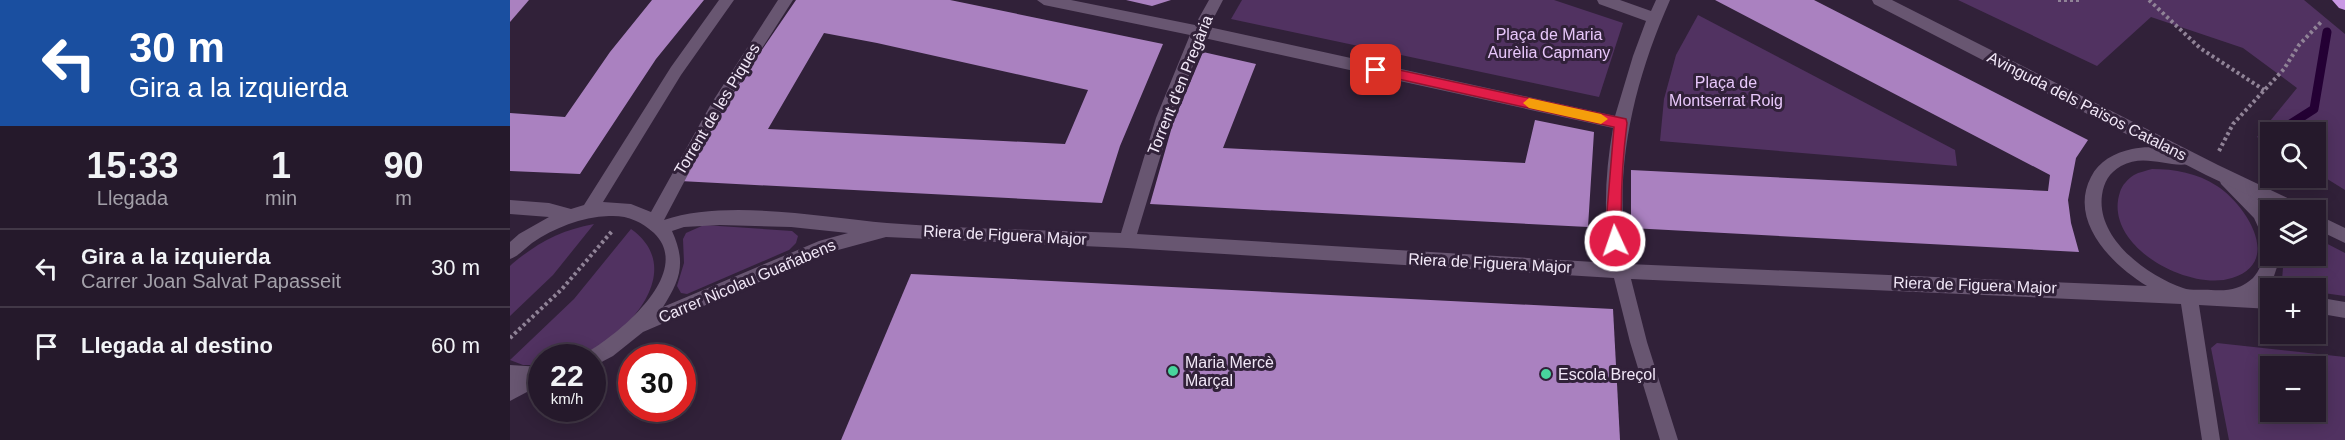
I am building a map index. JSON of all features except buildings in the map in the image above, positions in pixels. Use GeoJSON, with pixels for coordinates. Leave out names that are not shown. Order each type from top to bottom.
{"type":"FeatureCollection","features":[{"type":"Feature","properties":{"kind":"highway"},"geometry":{"type":"LineString","coordinates":[[2340,0],[2345,4]]}},
{"type":"Feature","properties":{"kind":"street"},"geometry":{"type":"LineString","coordinates":[[590,210],[616,171],[650,111],[727,0]]}},
{"type":"Feature","properties":{"kind":"street","name":"Torrent de les Piques"},"geometry":{"type":"LineString","coordinates":[[657,225],[674,179],[786,0]]}},
{"type":"Feature","properties":{"kind":"street"},"geometry":{"type":"LineString","coordinates":[[1044,0],[1621,123]]}},
{"type":"Feature","properties":{"kind":"street","name":"Torrent d'en Pregària"},"geometry":{"type":"LineString","coordinates":[[1127,241],[1158,131],[1198,31],[1216,0]]}},
{"type":"Feature","properties":{"kind":"street"},"geometry":{"type":"LineString","coordinates":[[1604,0],[1654,18]]}},
{"type":"Feature","properties":{"kind":"street"},"geometry":{"type":"LineString","coordinates":[[1663,0],[1635,66],[1621,123],[1616,157],[1614,212],[1615,241],[1638,340],[1669,440]]}},
{"type":"Feature","properties":{"kind":"street","name":"Avinguda dels Països Catalans"},"geometry":{"type":"LineString","coordinates":[[1879,0],[2187,158],[2275,200]]}},
{"type":"Feature","properties":{"kind":"street"},"geometry":{"type":"LineString","coordinates":[[2187,158],[2158,153],[2123,158],[2107,167],[2097,180],[2092,194],[2092,208],[2098,225],[2119,255],[2142,275],[2162,286],[2190,296],[2211,440]]}},
{"type":"Feature","properties":{"kind":"street"},"geometry":{"type":"LineString","coordinates":[[2217,173],[2241,191],[2260,213]]}},
{"type":"Feature","properties":{"kind":"street"},"geometry":{"type":"LineString","coordinates":[[510,207],[549,210],[570,216]]}},
{"type":"Feature","properties":{"kind":"street"},"geometry":{"type":"LineString","coordinates":[[510,252],[518,244],[546,226],[590,210],[628,210],[657,225],[667,235],[673,257],[669,280],[656,307],[641,325],[606,352]]}},
{"type":"Feature","properties":{"kind":"street"},"geometry":{"type":"LineString","coordinates":[[657,225],[684,220],[720,218],[836,223],[889,230]]}},
{"type":"Feature","properties":{"kind":"street"},"geometry":{"type":"LineString","coordinates":[[2326,226],[2345,236]]}},
{"type":"Feature","properties":{"kind":"street","name":"Riera de Figuera Major"},"geometry":{"type":"LineString","coordinates":[[889,230],[1127,241],[1622,271],[2260,300]]}},
{"type":"Feature","properties":{"kind":"street","name":"Carrer Nicolau Guañabens"},"geometry":{"type":"LineString","coordinates":[[641,325],[825,246],[889,230]]}},
{"type":"Feature","properties":{"kind":"street"},"geometry":{"type":"LineString","coordinates":[[2227,299],[2244,294],[2261,283],[2270,266]]}},
{"type":"Feature","properties":{"kind":"street"},"geometry":{"type":"LineString","coordinates":[[2326,307],[2345,310]]}},
{"type":"Feature","properties":{"kind":"street"},"geometry":{"type":"LineString","coordinates":[[510,373],[528,374]]}},
{"type":"Feature","properties":{"kind":"street"},"geometry":{"type":"LineString","coordinates":[[510,392],[528,382]]}},
{"type":"Feature","properties":{"kind":"path"},"geometry":{"type":"LineString","coordinates":[[2058,0],[2081,0]]}},
{"type":"Feature","properties":{"kind":"path"},"geometry":{"type":"LineString","coordinates":[[2150,0],[2200,48],[2264,90]]}},
{"type":"Feature","properties":{"kind":"path"},"geometry":{"type":"LineString","coordinates":[[2217,173],[2233,124],[2284,69],[2299,45],[2322,21]]}},
{"type":"Feature","properties":{"kind":"path"},"geometry":{"type":"LineString","coordinates":[[510,338],[587,262],[628,210]]}},
{"type":"Feature","properties":{"kind":"green space","name":"Plaça de Maria Aurèlia Capmany"},"geometry":{"type":"Polygon","coordinates":[[[1242,0],[1554,0],[1623,23],[1599,97],[1231,19],[1242,0]]]}},
{"type":"Feature","properties":{"kind":"green space"},"geometry":{"type":"Polygon","coordinates":[[[1958,0],[2304,0],[2345,34],[2345,190],[2326,178],[2326,122],[2269,122],[2297,88],[2243,48],[2151,17],[2097,66],[1958,0]]]}},
{"type":"Feature","properties":{"kind":"green space","name":"Plaça de Montserrat Roig"},"geometry":{"type":"Polygon","coordinates":[[[1698,15],[1955,150],[1957,166],[1660,141],[1664,99],[1676,55],[1698,15]]]}},
{"type":"Feature","properties":{"kind":"green space"},"geometry":{"type":"Polygon","coordinates":[[[2152,169],[2194,175],[2228,194],[2248,219],[2254,233],[2257,247],[2256,259],[2247,270],[2232,278],[2214,280],[2193,278],[2172,271],[2153,260],[2136,246],[2124,230],[2118,211],[2120,192],[2132,177],[2152,169]]]}},
{"type":"Feature","properties":{"kind":"green space"},"geometry":{"type":"Polygon","coordinates":[[[594,224],[553,275],[510,316],[510,266],[521,256],[550,238],[594,224]]]}},
{"type":"Feature","properties":{"kind":"green space"},"geometry":{"type":"Polygon","coordinates":[[[704,225],[792,231],[798,236],[796,243],[789,250],[687,294],[681,293],[677,286],[684,263],[683,239],[686,233],[704,225]]]}},
{"type":"Feature","properties":{"kind":"green space"},"geometry":{"type":"Polygon","coordinates":[[[631,229],[647,246],[654,264],[652,283],[644,301],[631,319],[615,335],[601,344],[528,344],[528,365],[510,360],[574,299],[631,229]]]}},
{"type":"Feature","properties":{"kind":"green space"},"geometry":{"type":"Polygon","coordinates":[[[2326,243],[2345,253],[2345,296],[2326,293],[2326,278],[2282,278],[2283,266],[2326,266],[2326,243]]]}},
{"type":"Feature","properties":{"kind":"green space"},"geometry":{"type":"Polygon","coordinates":[[[2217,343],[2345,357],[2345,440],[2229,440],[2211,348],[2217,343]]]}},
{"type":"Feature","properties":{"kind":"waterway","name":"Riera de Figuera Major"},"geometry":{"type":"LineString","coordinates":[[2294,122],[2314,109],[2327,32]]}},
{"type":"Feature","properties":{"kind":"slow traffic"},"geometry":{"type":"LineString","coordinates":[[1529,103],[1601,119]]}},
{"type":"Feature","properties":{"kind":"place","name":"Maria Mercè Marçal"},"geometry":{"type":"Point","coordinates":[1173,371]}},
{"type":"Feature","properties":{"kind":"place","name":"Escola Breçol"},"geometry":{"type":"Point","coordinates":[1546,374]}},
{"type":"Feature","properties":{"kind":"route"},"geometry":{"type":"LineString","coordinates":[[1376,70],[1621,123],[1616,157],[1615,241]]}}]}
